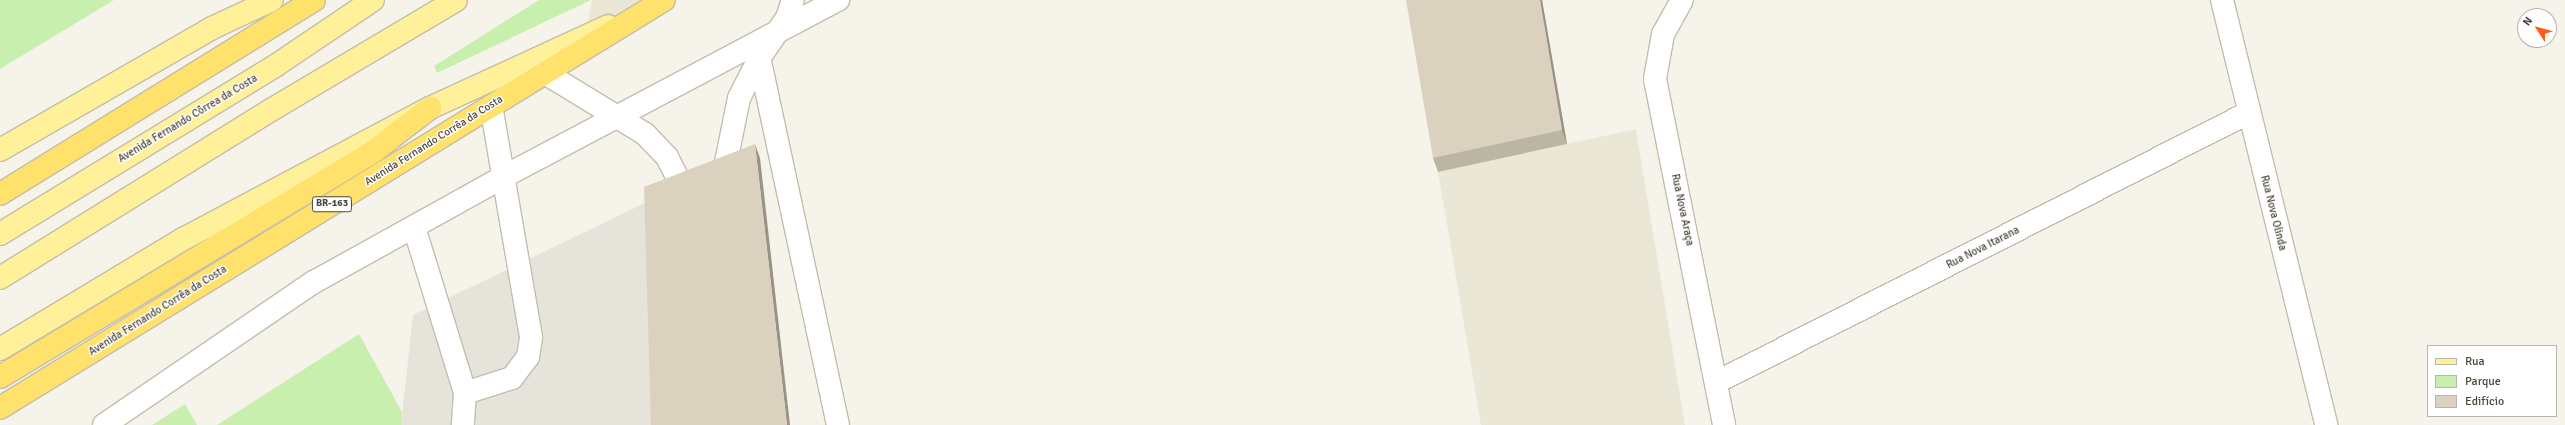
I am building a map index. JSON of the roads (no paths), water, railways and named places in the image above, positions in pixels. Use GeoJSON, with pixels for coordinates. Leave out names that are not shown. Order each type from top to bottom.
{"type":"FeatureCollection","features":[{"type":"Feature","properties":{"kind":"highway"},"geometry":{"type":"LineString","coordinates":[[0,194],[113,126],[314,0]]}},
{"type":"Feature","properties":{"kind":"highway","name":"Avenida Fernando Corrêa da Costa"},"geometry":{"type":"LineString","coordinates":[[0,408],[664,0]]}},
{"type":"Feature","properties":{"kind":"highway"},"geometry":{"type":"LineString","coordinates":[[0,377],[374,151],[430,108]]}},
{"type":"Feature","properties":{"kind":"main road"},"geometry":{"type":"LineString","coordinates":[[0,150],[212,28],[272,0]]}},
{"type":"Feature","properties":{"kind":"main road","name":"Avenida Fernando Côrrea da Costa"},"geometry":{"type":"LineString","coordinates":[[0,234],[275,66],[374,0]]}},
{"type":"Feature","properties":{"kind":"main road"},"geometry":{"type":"LineString","coordinates":[[0,278],[271,110],[456,0]]}},
{"type":"Feature","properties":{"kind":"main road"},"geometry":{"type":"LineString","coordinates":[[0,349],[185,238],[430,108],[664,0]]}},
{"type":"Feature","properties":{"kind":"street"},"geometry":{"type":"LineString","coordinates":[[778,30],[793,0]]}},
{"type":"Feature","properties":{"kind":"street"},"geometry":{"type":"LineString","coordinates":[[104,425],[314,282],[618,115],[758,49],[778,30],[838,0]]}},
{"type":"Feature","properties":{"kind":"street","name":"Rua Nova Araça"},"geometry":{"type":"LineString","coordinates":[[1682,0],[1663,34],[1655,79],[1717,382],[1724,425]]}},
{"type":"Feature","properties":{"kind":"street","name":"Rua Nova Olinda"},"geometry":{"type":"LineString","coordinates":[[2222,0],[2248,113],[2326,425]]}},
{"type":"Feature","properties":{"kind":"street"},"geometry":{"type":"LineString","coordinates":[[753,195],[726,162],[739,98],[758,49]]}},
{"type":"Feature","properties":{"kind":"street"},"geometry":{"type":"LineString","coordinates":[[758,49],[838,425]]}},
{"type":"Feature","properties":{"kind":"street"},"geometry":{"type":"LineString","coordinates":[[545,73],[618,115],[645,134],[668,157],[683,188],[678,222]]}},
{"type":"Feature","properties":{"kind":"street"},"geometry":{"type":"LineString","coordinates":[[465,393],[512,378],[528,357],[531,337],[505,176],[491,106]]}},
{"type":"Feature","properties":{"kind":"street","name":"Rua Nova Itarana"},"geometry":{"type":"LineString","coordinates":[[1717,382],[2248,113]]}},
{"type":"Feature","properties":{"kind":"street"},"geometry":{"type":"LineString","coordinates":[[414,227],[465,393],[463,425]]}}]}
